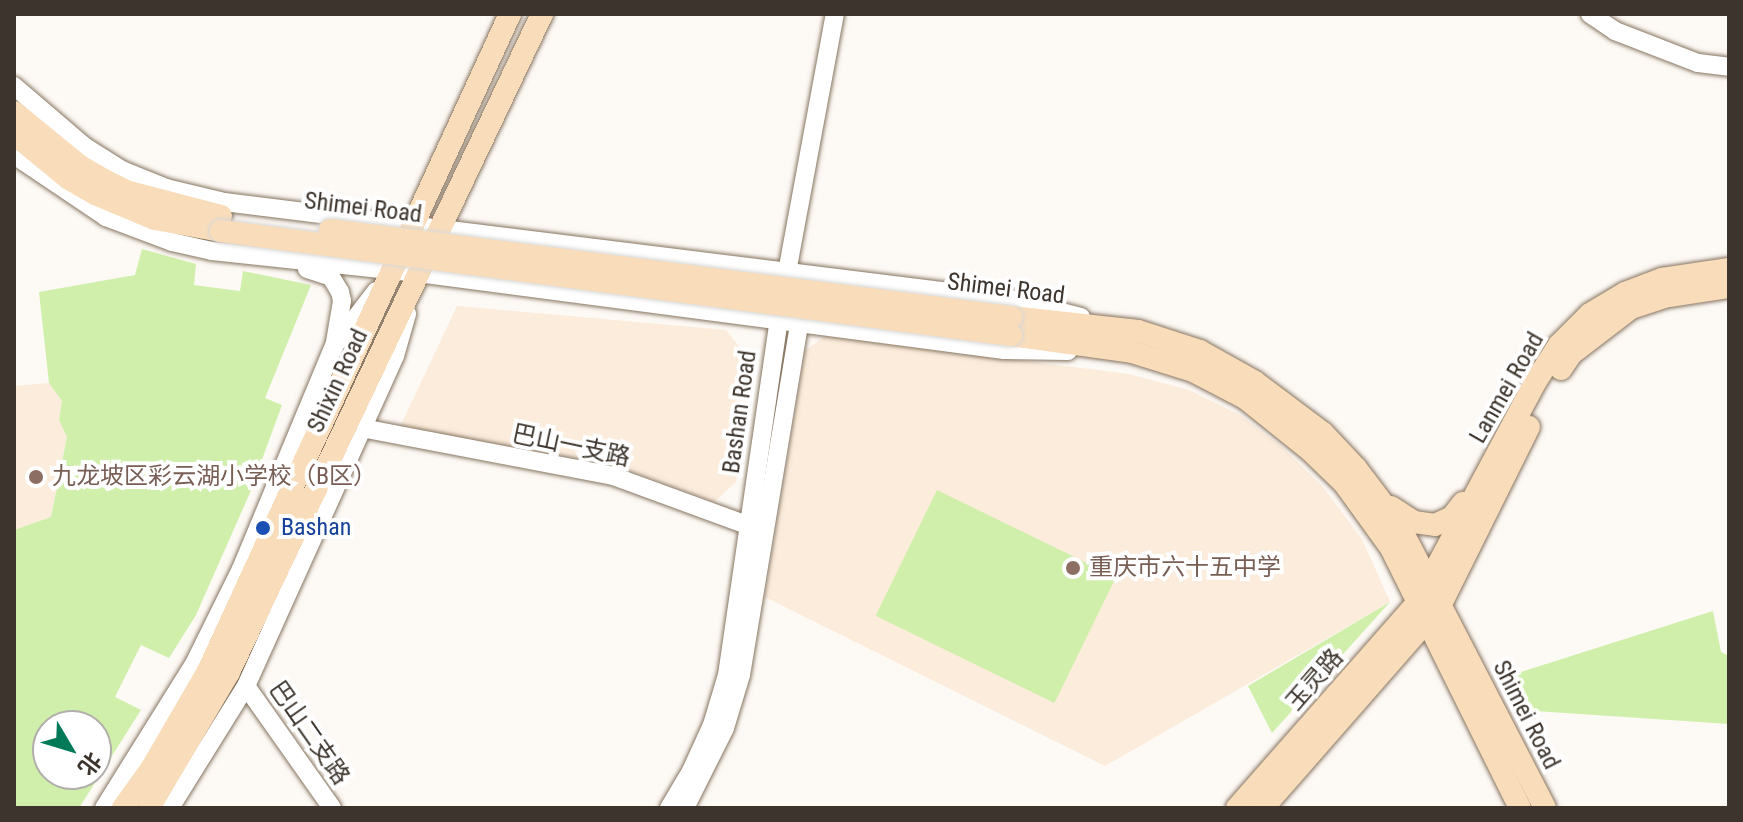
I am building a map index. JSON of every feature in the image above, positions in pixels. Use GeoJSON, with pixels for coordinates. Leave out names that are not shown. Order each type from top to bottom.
{"type":"FeatureCollection","features":[{"type":"Feature","properties":{"kind":"main road","name":"Shixin Road"},"geometry":{"type":"LineString","coordinates":[[123,808],[151,769],[215,657],[510,14]]}},
{"type":"Feature","properties":{"kind":"main road","name":"Shixin Road"},"geometry":{"type":"LineString","coordinates":[[149,808],[229,672],[542,14]]}},
{"type":"Feature","properties":{"kind":"main road"},"geometry":{"type":"LineString","coordinates":[[14,112],[61,152],[104,180],[221,224]]}},
{"type":"Feature","properties":{"kind":"main road"},"geometry":{"type":"LineString","coordinates":[[14,134],[69,179],[95,194],[155,219],[221,224]]}},
{"type":"Feature","properties":{"kind":"main road","name":"Shimei Road"},"geometry":{"type":"LineString","coordinates":[[221,224],[1200,351],[1289,404],[1323,433],[1382,499],[1520,808]]}},
{"type":"Feature","properties":{"kind":"main road","name":"Lanmei Road"},"geometry":{"type":"LineString","coordinates":[[1424,593],[1551,357],[1590,314],[1625,293],[1662,279],[1729,269]]}},
{"type":"Feature","properties":{"kind":"main road","name":"Lanmei Road"},"geometry":{"type":"LineString","coordinates":[[1434,615],[1547,391],[1571,354],[1631,308],[1669,296],[1729,287]]}},
{"type":"Feature","properties":{"kind":"main road","name":"Shimei Road"},"geometry":{"type":"LineString","coordinates":[[1135,342],[1245,398],[1311,451],[1344,483],[1424,593]]}},
{"type":"Feature","properties":{"kind":"main road"},"geometry":{"type":"LineString","coordinates":[[1382,499],[1414,522],[1444,523],[1490,467]]}},
{"type":"Feature","properties":{"kind":"main road","name":"玉灵路"},"geometry":{"type":"LineString","coordinates":[[1263,798],[1424,593]]}},
{"type":"Feature","properties":{"kind":"main road","name":"Shimei Road"},"geometry":{"type":"LineString","coordinates":[[1434,615],[1545,808]]}},
{"type":"Feature","properties":{"kind":"main road","name":"玉灵路"},"geometry":{"type":"LineString","coordinates":[[1237,808],[1263,798],[1434,615]]}},
{"type":"Feature","properties":{"kind":"street","name":"Bashan Road"},"geometry":{"type":"LineString","coordinates":[[685,808],[725,728],[741,675],[778,320],[835,14]]}},
{"type":"Feature","properties":{"kind":"street"},"geometry":{"type":"LineString","coordinates":[[1590,14],[1615,31],[1698,63],[1729,67]]}},
{"type":"Feature","properties":{"kind":"street"},"geometry":{"type":"LineString","coordinates":[[14,86],[84,146],[122,170],[166,188],[224,202],[1014,300],[1135,342]]}},
{"type":"Feature","properties":{"kind":"street"},"geometry":{"type":"LineString","coordinates":[[14,155],[75,199],[136,230],[172,242],[262,257],[418,273],[1004,350],[1135,342]]}},
{"type":"Feature","properties":{"kind":"street"},"geometry":{"type":"LineString","coordinates":[[104,808],[194,664],[241,569],[334,346],[342,301],[336,282],[322,273],[262,257]]}},
{"type":"Feature","properties":{"kind":"street"},"geometry":{"type":"LineString","coordinates":[[334,346],[392,270]]}},
{"type":"Feature","properties":{"kind":"street"},"geometry":{"type":"LineString","coordinates":[[170,808],[246,686],[395,356],[418,273]]}},
{"type":"Feature","properties":{"kind":"street","name":"Bashan Road"},"geometry":{"type":"LineString","coordinates":[[669,808],[691,771],[712,725],[727,675],[807,274]]}},
{"type":"Feature","properties":{"kind":"street","name":"巴山一支路"},"geometry":{"type":"LineString","coordinates":[[362,428],[613,476],[756,528]]}},
{"type":"Feature","properties":{"kind":"street","name":"巴山二支路"},"geometry":{"type":"LineString","coordinates":[[246,686],[332,808]]}},
{"type":"Feature","properties":{"kind":"shaded area"},"geometry":{"type":"Polygon","coordinates":[[[457,306],[726,330],[750,360],[736,482],[714,502],[615,465],[400,427],[457,306]]]}},
{"type":"Feature","properties":{"kind":"shaded area","name":"重庆市六十五中学"},"geometry":{"type":"Polygon","coordinates":[[[825,336],[1129,374],[1189,390],[1240,415],[1281,446],[1322,486],[1362,539],[1390,602],[1105,766],[765,597],[805,351],[825,336]]]}},
{"type":"Feature","properties":{"kind":"shaded area","name":"九龙坡区彩云湖小学校（B区）"},"geometry":{"type":"Polygon","coordinates":[[[49,383],[62,401],[59,420],[67,437],[51,517],[14,530],[14,386],[49,383]]]}},
{"type":"Feature","properties":{"kind":"green space"},"geometry":{"type":"Polygon","coordinates":[[[142,249],[196,264],[194,285],[240,291],[243,271],[311,285],[265,398],[282,405],[249,495],[196,615],[169,658],[141,645],[115,697],[141,710],[112,756],[112,710],[32,710],[32,790],[90,790],[79,808],[14,808],[14,530],[51,517],[67,437],[59,420],[62,401],[49,383],[39,292],[135,275],[142,249]]]}},
{"type":"Feature","properties":{"kind":"green space"},"geometry":{"type":"Polygon","coordinates":[[[937,490],[1116,577],[1054,703],[876,616],[937,490]]]}},
{"type":"Feature","properties":{"kind":"green space"},"geometry":{"type":"Polygon","coordinates":[[[1390,602],[1272,733],[1248,686],[1390,602]]]}},
{"type":"Feature","properties":{"kind":"green space"},"geometry":{"type":"Polygon","coordinates":[[[1713,611],[1721,652],[1729,656],[1729,724],[1522,710],[1518,673],[1713,611]]]}},
{"type":"Feature","properties":{"kind":"place","name":"九龙坡区彩云湖小学校（B区）"},"geometry":{"type":"Point","coordinates":[36,477]}},
{"type":"Feature","properties":{"kind":"place","name":"Bashan"},"geometry":{"type":"Point","coordinates":[263,528]}},
{"type":"Feature","properties":{"kind":"place","name":"重庆市六十五中学"},"geometry":{"type":"Point","coordinates":[1073,568]}}]}
